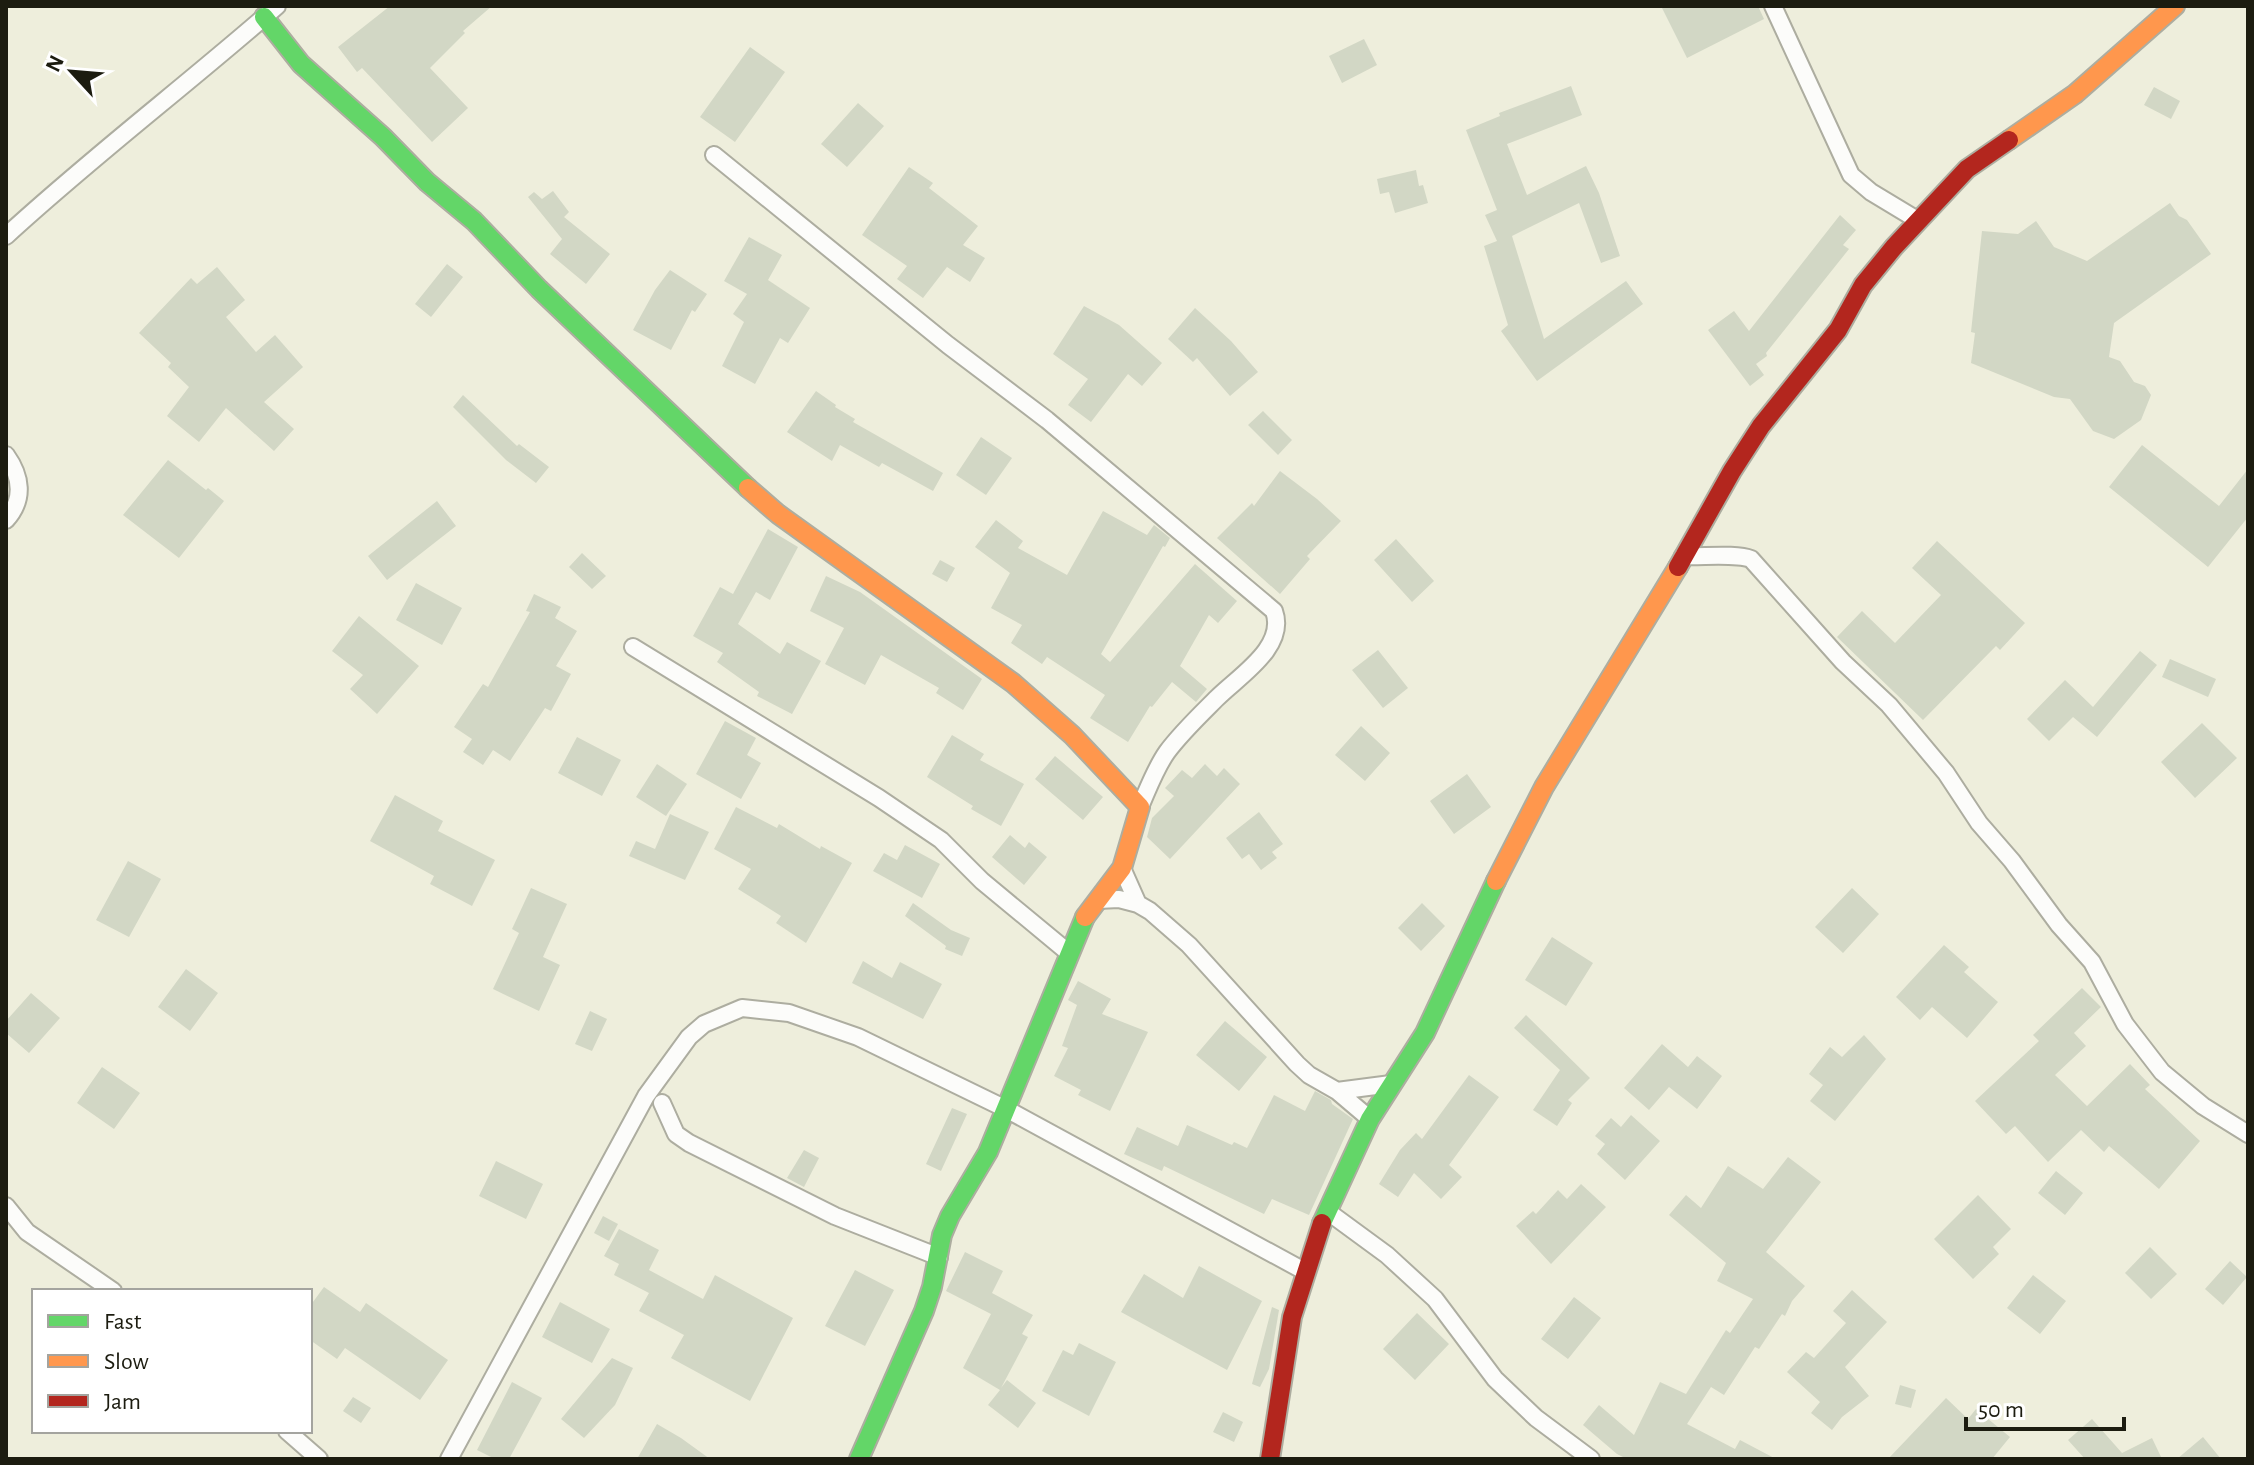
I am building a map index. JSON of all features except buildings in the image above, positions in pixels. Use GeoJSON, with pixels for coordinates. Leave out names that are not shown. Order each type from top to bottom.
{"type":"FeatureCollection","features":[{"type":"Feature","properties":{"kind":"street"},"geometry":{"type":"LineString","coordinates":[[1773,6],[1851,175],[1871,192],[1919,221]]}},
{"type":"Feature","properties":{"kind":"street"},"geometry":{"type":"LineString","coordinates":[[1270,1459],[1292,1317],[1327,1211],[1370,1119],[1425,1033],[1474,925],[1544,787],[1761,426],[1838,330],[1863,285],[1967,169],[2075,94],[2175,6]]}},
{"type":"Feature","properties":{"kind":"street"},"geometry":{"type":"LineString","coordinates":[[6,236],[59,187],[169,99],[270,12],[301,64],[383,137],[427,182],[474,221],[539,289],[738,479],[778,514],[1013,683],[1072,735],[1140,807]]}},
{"type":"Feature","properties":{"kind":"street"},"geometry":{"type":"LineString","coordinates":[[714,155],[948,345],[1047,420],[1274,611],[1277,623],[1270,643],[1259,659],[1216,699],[1167,753],[1140,807],[1122,868],[1086,914],[988,1152],[942,1235],[924,1311],[859,1459]]}},
{"type":"Feature","properties":{"kind":"street"},"geometry":{"type":"LineString","coordinates":[[6,455],[20,485],[17,501],[6,520]]}},
{"type":"Feature","properties":{"kind":"street"},"geometry":{"type":"LineString","coordinates":[[1683,556],[1725,558],[1741,555],[1751,559],[1843,662],[1889,705],[1952,780],[1979,823],[2092,962],[2125,1024],[2162,1072],[2203,1106],[2248,1134]]}},
{"type":"Feature","properties":{"kind":"street"},"geometry":{"type":"LineString","coordinates":[[633,647],[879,798],[941,840],[982,881],[1069,953]]}},
{"type":"Feature","properties":{"kind":"street"},"geometry":{"type":"LineString","coordinates":[[1122,868],[1138,904]]}},
{"type":"Feature","properties":{"kind":"street"},"geometry":{"type":"LineString","coordinates":[[1098,900],[1119,899],[1150,911],[1189,945],[1297,1064],[1337,1091],[1370,1119]]}},
{"type":"Feature","properties":{"kind":"street"},"geometry":{"type":"LineString","coordinates":[[449,1459],[646,1096],[679,1049],[704,1024],[742,1008],[789,1013],[858,1037],[1006,1109],[1306,1272]]}},
{"type":"Feature","properties":{"kind":"street"},"geometry":{"type":"LineString","coordinates":[[1337,1091],[1391,1084]]}},
{"type":"Feature","properties":{"kind":"street"},"geometry":{"type":"LineString","coordinates":[[662,1103],[676,1134],[711,1154],[835,1216],[939,1257]]}},
{"type":"Feature","properties":{"kind":"street"},"geometry":{"type":"LineString","coordinates":[[6,1206],[27,1232],[110,1289]]}},
{"type":"Feature","properties":{"kind":"street"},"geometry":{"type":"LineString","coordinates":[[1327,1211],[1387,1255],[1435,1299],[1495,1379],[1536,1418],[1591,1459]]}},
{"type":"Feature","properties":{"kind":"street"},"geometry":{"type":"LineString","coordinates":[[289,1433],[319,1459]]}},
{"type":"Feature","properties":{"kind":"traffic: fast"},"geometry":{"type":"LineString","coordinates":[[264,17],[301,64],[383,137],[427,182],[474,221],[539,289],[748,488]]}},
{"type":"Feature","properties":{"kind":"traffic: fast"},"geometry":{"type":"LineString","coordinates":[[1322,1223],[1370,1119],[1425,1033],[1496,881]]}},
{"type":"Feature","properties":{"kind":"traffic: fast"},"geometry":{"type":"LineString","coordinates":[[859,1459],[924,1311],[942,1235],[988,1152],[1085,917]]}},
{"type":"Feature","properties":{"kind":"traffic: slow"},"geometry":{"type":"LineString","coordinates":[[2009,140],[2075,94],[2175,6]]}},
{"type":"Feature","properties":{"kind":"traffic: slow"},"geometry":{"type":"LineString","coordinates":[[748,488],[778,514],[1013,683],[1072,735],[1140,807],[1122,868],[1085,917]]}},
{"type":"Feature","properties":{"kind":"traffic: slow"},"geometry":{"type":"LineString","coordinates":[[1496,881],[1544,787],[1678,567]]}},
{"type":"Feature","properties":{"kind":"traffic: jam"},"geometry":{"type":"LineString","coordinates":[[1678,567],[1761,426],[1838,330],[1863,285],[1967,169],[2009,140]]}},
{"type":"Feature","properties":{"kind":"traffic: jam"},"geometry":{"type":"LineString","coordinates":[[1270,1459],[1292,1317],[1322,1223]]}}]}
